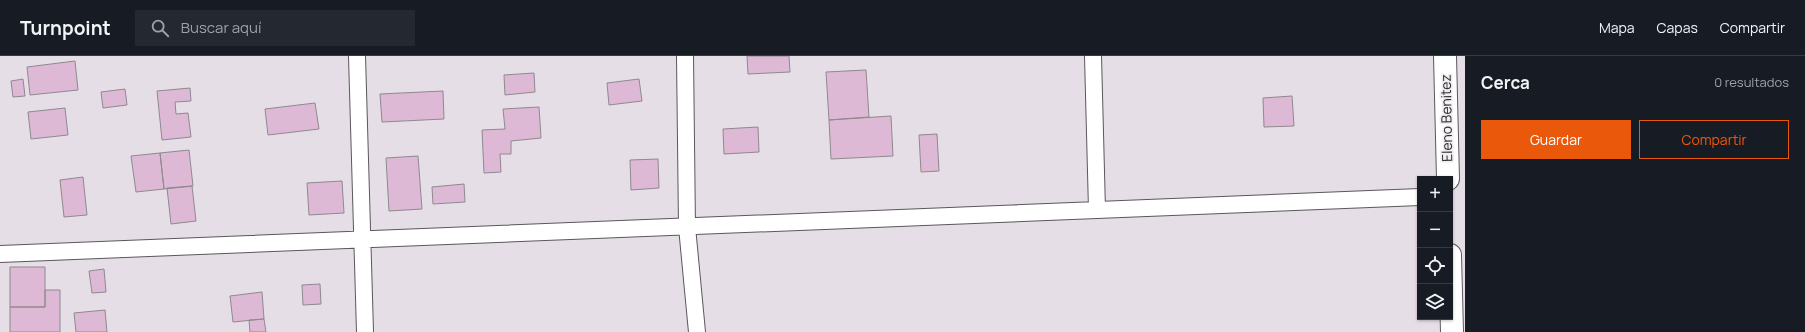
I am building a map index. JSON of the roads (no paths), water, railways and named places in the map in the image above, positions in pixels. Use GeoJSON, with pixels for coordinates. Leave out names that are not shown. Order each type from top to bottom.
{"type":"FeatureCollection","features":[{"type":"Feature","properties":{"kind":"street"},"geometry":{"type":"LineString","coordinates":[[357,56],[365,332]]}},
{"type":"Feature","properties":{"kind":"street"},"geometry":{"type":"LineString","coordinates":[[685,56],[687,227],[697,332]]}},
{"type":"Feature","properties":{"kind":"street"},"geometry":{"type":"LineString","coordinates":[[1093,56],[1097,210]]}},
{"type":"Feature","properties":{"kind":"street","name":"Eleno Benitez"},"geometry":{"type":"LineString","coordinates":[[1445,56],[1448,176]]}},
{"type":"Feature","properties":{"kind":"street"},"geometry":{"type":"LineString","coordinates":[[0,254],[1417,197]]}},
{"type":"Feature","properties":{"kind":"street"},"geometry":{"type":"LineString","coordinates":[[1451,284],[1452,332]]}}]}
